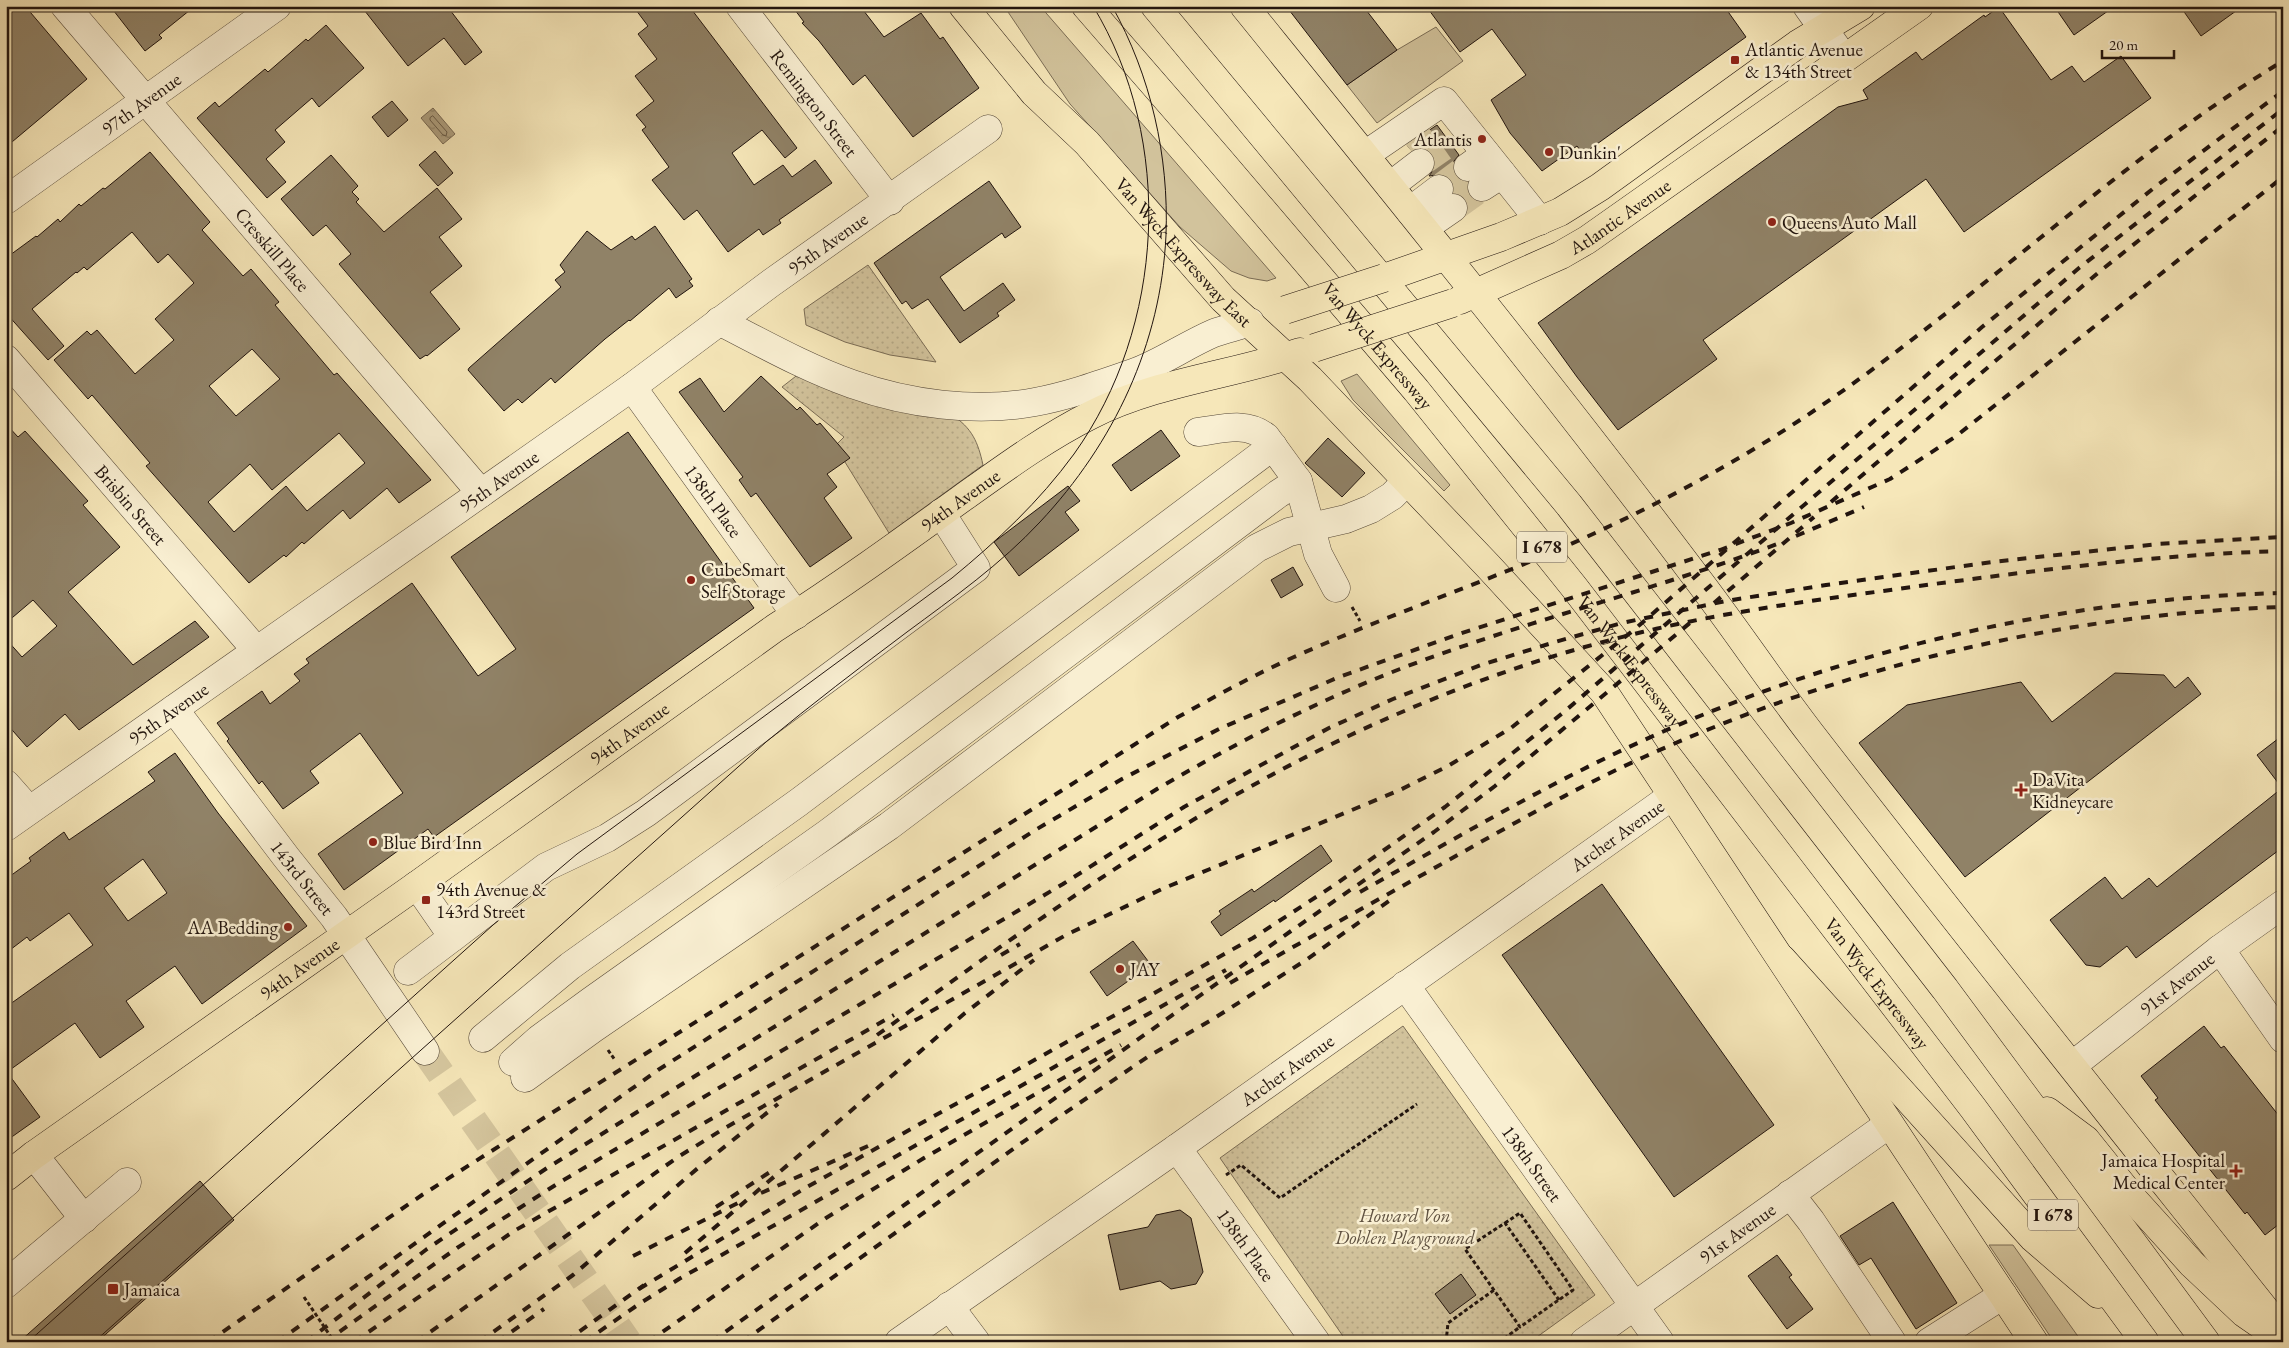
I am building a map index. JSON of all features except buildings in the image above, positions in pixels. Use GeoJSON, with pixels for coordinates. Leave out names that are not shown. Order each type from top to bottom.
{"type":"FeatureCollection","features":[{"type":"Feature","properties":{"kind":"main road","name":"Van Wyck Expressway East"},"geometry":{"type":"LineString","coordinates":[[963,6],[1034,94],[1087,143],[1223,299],[1286,357]]}},
{"type":"Feature","properties":{"kind":"main road","name":"Van Wyck Expressway"},"geometry":{"type":"LineString","coordinates":[[1086,6],[1416,390],[1574,587],[1931,1052],[2138,1332]]}},
{"type":"Feature","properties":{"kind":"main road","name":"I 678"},"geometry":{"type":"LineString","coordinates":[[1155,6],[1569,504],[1825,832],[2024,1093],[2206,1342]]}},
{"type":"Feature","properties":{"kind":"main road"},"geometry":{"type":"LineString","coordinates":[[1244,6],[1446,256],[1465,298],[1696,577],[1807,729],[1963,930],[2073,1065],[2283,1332]]}},
{"type":"Feature","properties":{"kind":"main road","name":"Atlantic Avenue"},"geometry":{"type":"LineString","coordinates":[[1250,322],[1419,266],[1560,212],[1600,187],[1798,44],[1861,6]]}},
{"type":"Feature","properties":{"kind":"main road","name":"Atlantic Avenue"},"geometry":{"type":"LineString","coordinates":[[1286,357],[1465,298],[1587,240],[1918,6]]}},
{"type":"Feature","properties":{"kind":"main road"},"geometry":{"type":"LineString","coordinates":[[1286,357],[1407,481],[1604,692],[2034,1342]]}},
{"type":"Feature","properties":{"kind":"main road","name":"94th Avenue"},"geometry":{"type":"LineString","coordinates":[[6,1177],[1034,448],[1072,424],[1113,404],[1155,391],[1286,357]]}},
{"type":"Feature","properties":{"kind":"main road"},"geometry":{"type":"LineString","coordinates":[[1782,959],[2034,1238],[2138,1332]]}},
{"type":"Feature","properties":{"kind":"main road"},"geometry":{"type":"LineString","coordinates":[[2024,1093],[2086,1140],[2135,1201],[2192,1264],[2244,1313],[2283,1340]]}},
{"type":"Feature","properties":{"kind":"street","name":"Cresskill Place"},"geometry":{"type":"LineString","coordinates":[[65,6],[481,493]]}},
{"type":"Feature","properties":{"kind":"street","name":"97th Avenue"},"geometry":{"type":"LineString","coordinates":[[6,200],[277,6]]}},
{"type":"Feature","properties":{"kind":"street","name":"Remington Street"},"geometry":{"type":"LineString","coordinates":[[740,6],[890,201]]}},
{"type":"Feature","properties":{"kind":"street"},"geometry":{"type":"LineString","coordinates":[[1807,6],[1844,58]]}},
{"type":"Feature","properties":{"kind":"street"},"geometry":{"type":"LineString","coordinates":[[1377,170],[1444,101],[1452,127],[1484,170],[1540,221]]}},
{"type":"Feature","properties":{"kind":"street","name":"95th Avenue"},"geometry":{"type":"LineString","coordinates":[[6,827],[632,387],[719,321],[890,201],[988,129]]}},
{"type":"Feature","properties":{"kind":"street"},"geometry":{"type":"LineString","coordinates":[[1377,170],[1414,155]]}},
{"type":"Feature","properties":{"kind":"street"},"geometry":{"type":"LineString","coordinates":[[1417,219],[1446,198]]}},
{"type":"Feature","properties":{"kind":"street"},"geometry":{"type":"LineString","coordinates":[[719,321],[765,345],[852,384],[896,397],[927,402],[998,406],[1034,402],[1063,396],[1126,375],[1214,334],[1250,322]]}},
{"type":"Feature","properties":{"kind":"street","name":"Brisbin Street"},"geometry":{"type":"LineString","coordinates":[[6,359],[256,650]]}},
{"type":"Feature","properties":{"kind":"street","name":"138th Place"},"geometry":{"type":"LineString","coordinates":[[632,387],[796,615]]}},
{"type":"Feature","properties":{"kind":"street"},"geometry":{"type":"LineString","coordinates":[[1198,432],[1244,427],[1259,432],[1273,446],[1298,482],[1322,563],[1336,588]]}},
{"type":"Feature","properties":{"kind":"street"},"geometry":{"type":"LineString","coordinates":[[483,1038],[570,966],[799,802],[1273,446]]}},
{"type":"Feature","properties":{"kind":"street"},"geometry":{"type":"LineString","coordinates":[[1298,482],[1278,494],[828,833],[539,1039],[519,1070],[889,826],[1249,554],[1289,532],[1346,519],[1372,509],[1392,496],[1407,481]]}},
{"type":"Feature","properties":{"kind":"street"},"geometry":{"type":"LineString","coordinates":[[408,971],[546,867],[607,838],[646,813],[976,568],[941,513]]}},
{"type":"Feature","properties":{"kind":"street","name":"143rd Street"},"geometry":{"type":"LineString","coordinates":[[174,709],[346,935],[425,1051]]}},
{"type":"Feature","properties":{"kind":"street"},"geometry":{"type":"LineString","coordinates":[[6,784],[29,810]]}},
{"type":"Feature","properties":{"kind":"street","name":"Archer Avenue"},"geometry":{"type":"LineString","coordinates":[[899,1342],[1177,1148],[1672,796]]}},
{"type":"Feature","properties":{"kind":"street"},"geometry":{"type":"LineString","coordinates":[[417,885],[453,937]]}},
{"type":"Feature","properties":{"kind":"street","name":"91st Avenue"},"geometry":{"type":"LineString","coordinates":[[2073,1065],[2220,949],[2283,904]]}},
{"type":"Feature","properties":{"kind":"street"},"geometry":{"type":"LineString","coordinates":[[2220,949],[2283,1039]]}},
{"type":"Feature","properties":{"kind":"street","name":"138th Street"},"geometry":{"type":"LineString","coordinates":[[1405,985],[1660,1342]]}},
{"type":"Feature","properties":{"kind":"street","name":"91st Avenue"},"geometry":{"type":"LineString","coordinates":[[1584,1342],[1889,1124]]}},
{"type":"Feature","properties":{"kind":"street","name":"138th Place"},"geometry":{"type":"LineString","coordinates":[[1177,1148],[1316,1342]]}},
{"type":"Feature","properties":{"kind":"street"},"geometry":{"type":"LineString","coordinates":[[34,1156],[84,1219]]}},
{"type":"Feature","properties":{"kind":"street"},"geometry":{"type":"LineString","coordinates":[[6,1284],[128,1182]]}},
{"type":"Feature","properties":{"kind":"street"},"geometry":{"type":"LineString","coordinates":[[1790,1194],[1811,1221],[1892,1342]]}},
{"type":"Feature","properties":{"kind":"street"},"geometry":{"type":"LineString","coordinates":[[1929,1342],[2003,1295]]}},
{"type":"Feature","properties":{"kind":"street"},"geometry":{"type":"LineString","coordinates":[[949,1306],[976,1342]]}},
{"type":"Feature","properties":{"kind":"path"},"geometry":{"type":"LineString","coordinates":[[1224,1176],[1241,1165],[1280,1198],[1417,1104]]}},
{"type":"Feature","properties":{"kind":"path"},"geometry":{"type":"LineString","coordinates":[[1499,1342],[1573,1290],[1520,1213],[1465,1250],[1520,1327]]}},
{"type":"Feature","properties":{"kind":"path"},"geometry":{"type":"LineString","coordinates":[[1505,1223],[1559,1300]]}},
{"type":"Feature","properties":{"kind":"path"},"geometry":{"type":"LineString","coordinates":[[1446,1342],[1448,1323],[1494,1290]]}},
{"type":"Feature","properties":{"kind":"path"},"geometry":{"type":"LineString","coordinates":[[304,1297],[333,1341]]}},
{"type":"Feature","properties":{"kind":"green space"},"geometry":{"type":"Polygon","coordinates":[[[1004,6],[1040,6],[1276,278],[1267,281],[1249,278],[1231,271],[1180,227],[1070,104],[1004,6]]]}},
{"type":"Feature","properties":{"kind":"green space"},"geometry":{"type":"Polygon","coordinates":[[[1436,27],[1463,61],[1377,123],[1347,85],[1397,50],[1436,27]]]}},
{"type":"Feature","properties":{"kind":"green space"},"geometry":{"type":"Polygon","coordinates":[[[868,265],[936,362],[890,355],[845,342],[806,325],[804,309],[868,265]]]}},
{"type":"Feature","properties":{"kind":"green space"},"geometry":{"type":"Polygon","coordinates":[[[800,373],[952,415],[965,425],[973,436],[983,465],[889,533],[835,446],[844,437],[782,387],[800,373]]]}},
{"type":"Feature","properties":{"kind":"green space"},"geometry":{"type":"Polygon","coordinates":[[[1357,374],[1450,485],[1444,491],[1353,400],[1341,381],[1357,374]]]}},
{"type":"Feature","properties":{"kind":"green space","name":"Howard Von Dohlen Playground"},"geometry":{"type":"Polygon","coordinates":[[[1403,1026],[1595,1295],[1530,1342],[1347,1342],[1220,1158],[1403,1026]]]}},
{"type":"Feature","properties":{"kind":"green space"},"geometry":{"type":"Polygon","coordinates":[[[1989,1245],[2013,1245],[2082,1342],[2054,1342],[1989,1245]]]}},
{"type":"Feature","properties":{"kind":"water"},"geometry":{"type":"Polygon","coordinates":[[[433,108],[455,134],[443,144],[421,118],[433,108]]]}},
{"type":"Feature","properties":{"kind":"tunnel"},"geometry":{"type":"LineString","coordinates":[[1408,147],[1437,125]]}},
{"type":"Feature","properties":{"kind":"tunnel"},"geometry":{"type":"LineString","coordinates":[[1420,163],[1450,142]]}},
{"type":"Feature","properties":{"kind":"tunnel"},"geometry":{"type":"LineString","coordinates":[[1439,189],[1468,167]]}},
{"type":"Feature","properties":{"kind":"tunnel"},"geometry":{"type":"LineString","coordinates":[[1453,208],[1482,187]]}},
{"type":"Feature","properties":{"kind":"tunnel"},"geometry":{"type":"LineString","coordinates":[[425,1051],[628,1342]]}},
{"type":"Feature","properties":{"kind":"tram line"},"geometry":{"type":"LineString","coordinates":[[28,1342],[493,925],[577,854],[952,578],[1017,520],[1061,472],[1104,404],[1127,349],[1142,292],[1148,233],[1147,174],[1137,115],[1119,59],[1093,6]]}},
{"type":"Feature","properties":{"kind":"tram line"},"geometry":{"type":"LineString","coordinates":[[94,1342],[766,742],[993,566],[1040,522],[1066,491],[1090,459],[1111,425],[1129,390],[1155,315],[1166,235],[1164,176],[1161,146],[1155,117],[1137,60],[1112,6]]}},
{"type":"Feature","properties":{"kind":"railway"},"geometry":{"type":"LineString","coordinates":[[208,1342],[422,1195],[1178,717],[1250,678],[1294,657],[1591,535],[1674,494],[1754,449],[1823,405],[1890,357],[2147,154],[2214,106],[2283,61]]}},
{"type":"Feature","properties":{"kind":"railway"},"geometry":{"type":"LineString","coordinates":[[416,1342],[678,1157],[725,1128],[1066,935],[1162,889],[1400,790],[1448,766],[1511,728],[1635,629],[1982,327],[2155,187],[2283,91]]}},
{"type":"Feature","properties":{"kind":"railway"},"geometry":{"type":"LineString","coordinates":[[639,1289],[807,1187],[1253,938],[1336,884],[1445,807],[1564,712],[2079,268],[2283,109]]}},
{"type":"Feature","properties":{"kind":"railway"},"geometry":{"type":"LineString","coordinates":[[1831,502],[2099,272],[2283,126]]}},
{"type":"Feature","properties":{"kind":"railway"},"geometry":{"type":"LineString","coordinates":[[277,1342],[658,1070],[1037,829],[1122,779],[1219,729],[1339,677],[1459,634],[1720,550],[1791,523],[1890,479],[1955,437],[2283,177]]}},
{"type":"Feature","properties":{"kind":"railway"},"geometry":{"type":"LineString","coordinates":[[1796,536],[1864,507]]}},
{"type":"Feature","properties":{"kind":"railway"},"geometry":{"type":"LineString","coordinates":[[1714,603],[1814,517]]}},
{"type":"Feature","properties":{"kind":"railway"},"geometry":{"type":"LineString","coordinates":[[325,1342],[457,1248],[557,1184],[1063,884],[1184,807],[1329,728],[1393,699],[1481,665],[1555,642],[1622,623],[1726,601],[1992,562],[2158,544],[2283,537]]}},
{"type":"Feature","properties":{"kind":"railway"},"geometry":{"type":"LineString","coordinates":[[306,1342],[427,1249],[547,1168],[1157,789],[1216,755],[1307,709],[1400,669],[1780,543]]}},
{"type":"Feature","properties":{"kind":"railway"},"geometry":{"type":"LineString","coordinates":[[877,1035],[1066,901],[1196,818],[1263,780],[1331,744],[1402,712],[1469,685],[1537,661],[1642,632],[1710,618],[1837,597],[2064,568],[2151,559],[2283,551]]}},
{"type":"Feature","properties":{"kind":"railway"},"geometry":{"type":"LineString","coordinates":[[1360,892],[1500,814],[1606,758],[1718,709],[1796,680],[1875,656],[1955,635],[2036,618],[2118,605],[2200,597],[2283,593]]}},
{"type":"Feature","properties":{"kind":"railway"},"geometry":{"type":"LineString","coordinates":[[1230,983],[1514,823],[1591,782],[1720,725],[1798,696],[1876,671],[1956,650],[2037,634],[2118,621],[2200,612],[2283,607]]}},
{"type":"Feature","properties":{"kind":"railway"},"geometry":{"type":"LineString","coordinates":[[711,1342],[1291,931],[1434,832],[1495,786],[1691,622]]}},
{"type":"Feature","properties":{"kind":"railway"},"geometry":{"type":"LineString","coordinates":[[742,1342],[1047,1125],[1149,1056],[1213,1019],[1306,960],[1396,896]]}},
{"type":"Feature","properties":{"kind":"railway"},"geometry":{"type":"LineString","coordinates":[[1001,955],[1020,944]]}},
{"type":"Feature","properties":{"kind":"railway"},"geometry":{"type":"LineString","coordinates":[[685,1253],[965,1013],[1034,960]]}},
{"type":"Feature","properties":{"kind":"railway"},"geometry":{"type":"LineString","coordinates":[[584,1342],[679,1279],[1226,970]]}},
{"type":"Feature","properties":{"kind":"railway"},"geometry":{"type":"LineString","coordinates":[[354,1342],[514,1231],[894,1015]]}},
{"type":"Feature","properties":{"kind":"railway"},"geometry":{"type":"LineString","coordinates":[[648,1342],[826,1218],[924,1158],[1121,1045]]}},
{"type":"Feature","properties":{"kind":"railway"},"geometry":{"type":"LineString","coordinates":[[479,1342],[573,1275],[698,1168],[778,1104]]}},
{"type":"Feature","properties":{"kind":"railway"},"geometry":{"type":"LineString","coordinates":[[761,1193],[868,1146]]}},
{"type":"Feature","properties":{"kind":"railway"},"geometry":{"type":"LineString","coordinates":[[716,1207],[773,1170]]}},
{"type":"Feature","properties":{"kind":"railway"},"geometry":{"type":"LineString","coordinates":[[633,1256],[738,1203]]}},
{"type":"Feature","properties":{"kind":"railway"},"geometry":{"type":"LineString","coordinates":[[565,1342],[644,1285]]}},
{"type":"Feature","properties":{"kind":"railway"},"geometry":{"type":"LineString","coordinates":[[497,1342],[544,1309]]}},
{"type":"Feature","properties":{"kind":"place","name":"Atlantic Avenue & 134th Street"},"geometry":{"type":"Point","coordinates":[1735,60]}},
{"type":"Feature","properties":{"kind":"place","name":"Atlantis"},"geometry":{"type":"Point","coordinates":[1482,139]}},
{"type":"Feature","properties":{"kind":"place","name":"Dunkin'"},"geometry":{"type":"Point","coordinates":[1549,152]}},
{"type":"Feature","properties":{"kind":"place","name":"Queens Auto Mall"},"geometry":{"type":"Point","coordinates":[1772,222]}},
{"type":"Feature","properties":{"kind":"place","name":"CubeSmart Self Storage"},"geometry":{"type":"Point","coordinates":[691,580]}},
{"type":"Feature","properties":{"kind":"place","name":"DaVita Kidneycare"},"geometry":{"type":"Point","coordinates":[2021,790]}},
{"type":"Feature","properties":{"kind":"place","name":"Blue Bird Inn"},"geometry":{"type":"Point","coordinates":[373,842]}},
{"type":"Feature","properties":{"kind":"place","name":"94th Avenue & 143rd Street"},"geometry":{"type":"Point","coordinates":[426,900]}},
{"type":"Feature","properties":{"kind":"place","name":"AA Bedding"},"geometry":{"type":"Point","coordinates":[288,927]}},
{"type":"Feature","properties":{"kind":"place","name":"JAY"},"geometry":{"type":"Point","coordinates":[1120,969]}},
{"type":"Feature","properties":{"kind":"place","name":"Jamaica Hospital Medical Center"},"geometry":{"type":"Point","coordinates":[2236,1171]}},
{"type":"Feature","properties":{"kind":"place","name":"Jamaica"},"geometry":{"type":"Point","coordinates":[113,1289]}}]}
